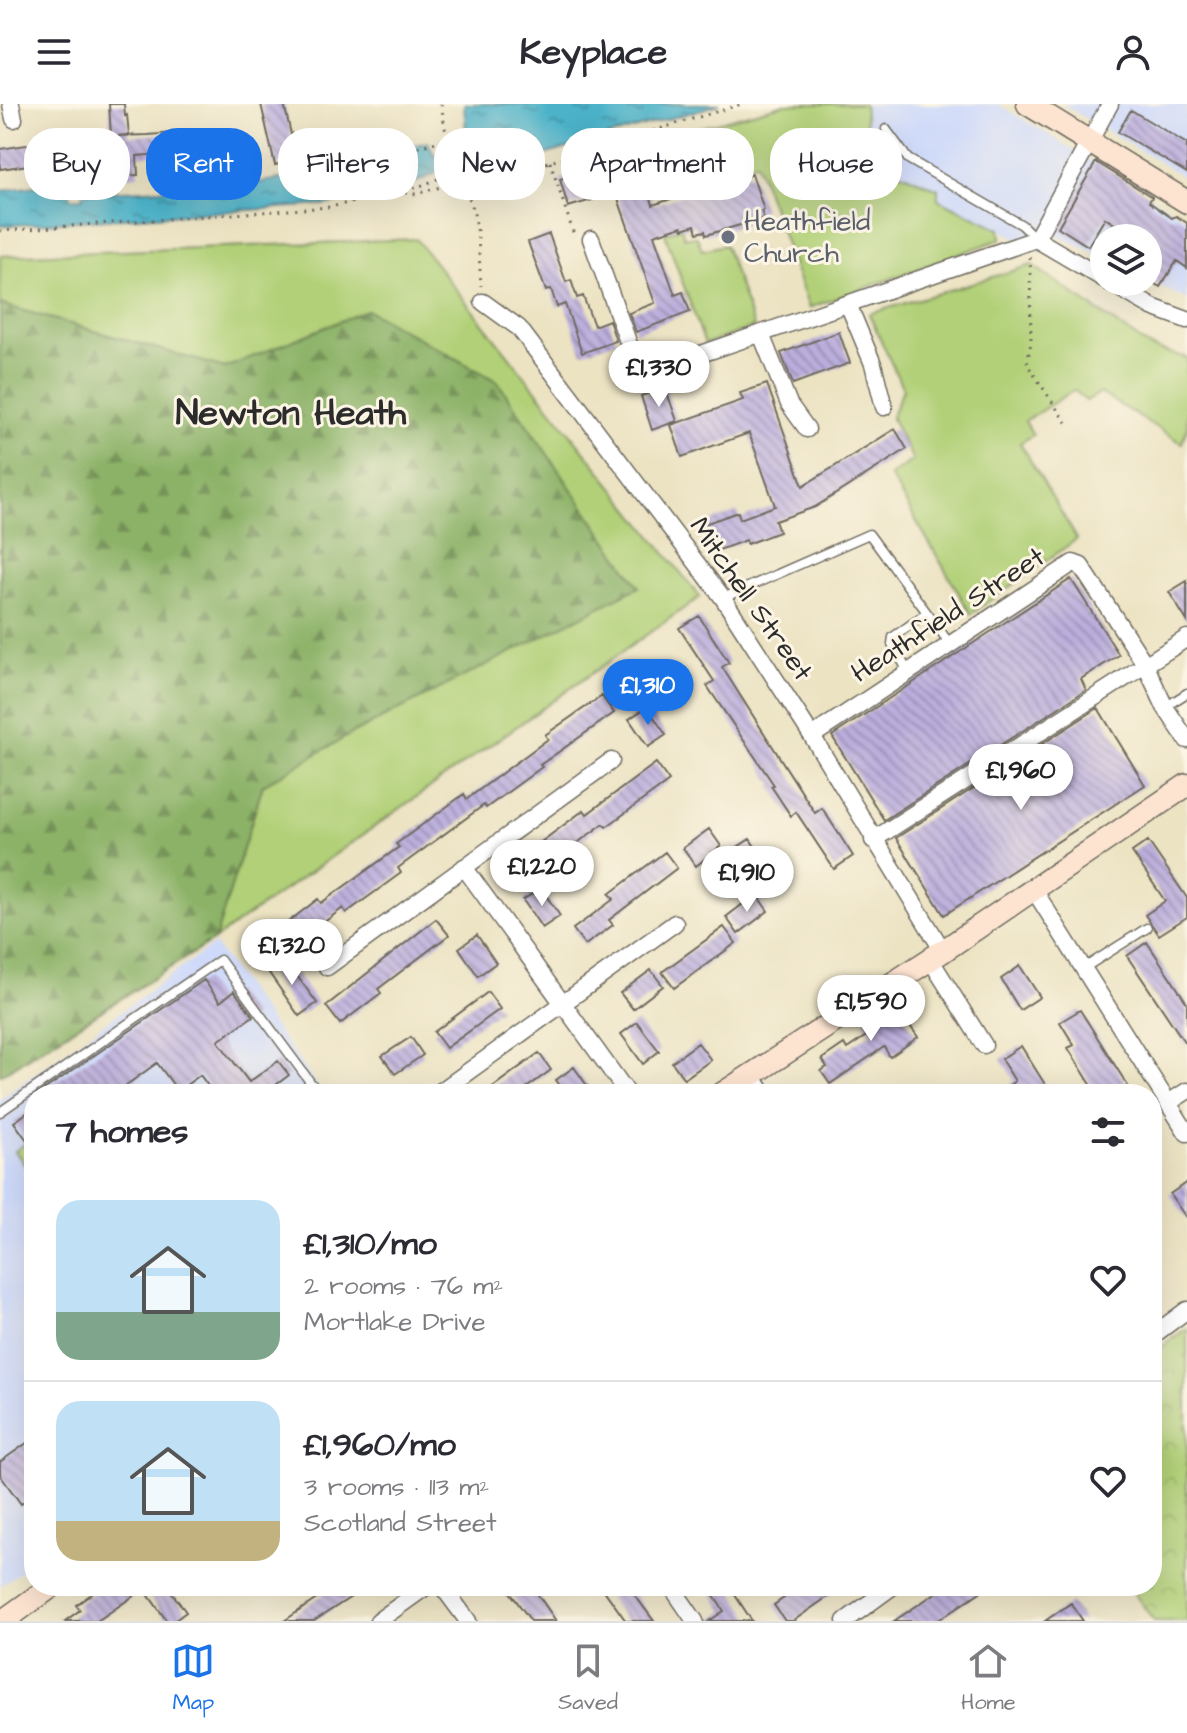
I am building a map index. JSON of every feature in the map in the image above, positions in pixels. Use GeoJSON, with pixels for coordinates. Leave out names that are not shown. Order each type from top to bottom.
{"type":"FeatureCollection","features":[{"type":"Feature","properties":{"kind":"street"},"geometry":{"type":"LineString","coordinates":[[1028,104],[1187,202]]}},
{"type":"Feature","properties":{"kind":"street"},"geometry":{"type":"LineString","coordinates":[[591,239],[640,375],[1029,241],[1110,104]]}},
{"type":"Feature","properties":{"kind":"street"},"geometry":{"type":"LineString","coordinates":[[1029,241],[1090,273]]}},
{"type":"Feature","properties":{"kind":"street"},"geometry":{"type":"LineString","coordinates":[[1133,296],[1187,320]]}},
{"type":"Feature","properties":{"kind":"street","name":"Mitchell Street"},"geometry":{"type":"LineString","coordinates":[[483,302],[519,328],[723,598],[812,736],[873,840],[984,1045]]}},
{"type":"Feature","properties":{"kind":"street"},"geometry":{"type":"LineString","coordinates":[[848,304],[873,364],[884,407]]}},
{"type":"Feature","properties":{"kind":"street"},"geometry":{"type":"LineString","coordinates":[[761,334],[789,404],[807,429]]}},
{"type":"Feature","properties":{"kind":"street","name":"Heathfield Street"},"geometry":{"type":"LineString","coordinates":[[812,736],[1073,563],[1081,566],[1145,664]]}},
{"type":"Feature","properties":{"kind":"street"},"geometry":{"type":"LineString","coordinates":[[873,840],[1187,638]]}},
{"type":"Feature","properties":{"kind":"street"},"geometry":{"type":"LineString","coordinates":[[1145,664],[1165,707],[1187,740]]}},
{"type":"Feature","properties":{"kind":"street"},"geometry":{"type":"LineString","coordinates":[[327,967],[611,761]]}},
{"type":"Feature","properties":{"kind":"street"},"geometry":{"type":"LineString","coordinates":[[736,1084],[937,955],[1187,785]]}},
{"type":"Feature","properties":{"kind":"street"},"geometry":{"type":"LineString","coordinates":[[464,867],[621,1084]]}},
{"type":"Feature","properties":{"kind":"street"},"geometry":{"type":"LineString","coordinates":[[1034,890],[1156,1084]]}},
{"type":"Feature","properties":{"kind":"street"},"geometry":{"type":"LineString","coordinates":[[451,1084],[675,923]]}},
{"type":"Feature","properties":{"kind":"street"},"geometry":{"type":"LineString","coordinates":[[751,1074],[758,1084]]}},
{"type":"Feature","properties":{"kind":"street"},"geometry":{"type":"LineString","coordinates":[[1168,1103],[1187,1091]]}},
{"type":"Feature","properties":{"kind":"street"},"geometry":{"type":"LineString","coordinates":[[1162,1094],[1187,1133]]}},
{"type":"Feature","properties":{"kind":"street"},"geometry":{"type":"LineString","coordinates":[[1162,1329],[1187,1310]]}},
{"type":"Feature","properties":{"kind":"street"},"geometry":{"type":"LineString","coordinates":[[3,1621],[38,1596]]}},
{"type":"Feature","properties":{"kind":"street"},"geometry":{"type":"LineString","coordinates":[[378,1621],[413,1596]]}},
{"type":"Feature","properties":{"kind":"street"},"geometry":{"type":"LineString","coordinates":[[449,1596],[468,1621]]}},
{"type":"Feature","properties":{"kind":"street"},"geometry":{"type":"LineString","coordinates":[[678,1596],[695,1621]]}},
{"type":"Feature","properties":{"kind":"street"},"geometry":{"type":"LineString","coordinates":[[845,1621],[879,1596]]}},
{"type":"Feature","properties":{"kind":"lane"},"geometry":{"type":"LineString","coordinates":[[902,151],[908,159],[1022,225],[1029,241]]}},
{"type":"Feature","properties":{"kind":"lane"},"geometry":{"type":"LineString","coordinates":[[723,598],[869,534],[951,645]]}},
{"type":"Feature","properties":{"kind":"lane"},"geometry":{"type":"LineString","coordinates":[[909,673],[892,644],[893,637],[927,613]]}},
{"type":"Feature","properties":{"kind":"lane"},"geometry":{"type":"LineString","coordinates":[[1165,707],[1187,693]]}},
{"type":"Feature","properties":{"kind":"lane"},"geometry":{"type":"LineString","coordinates":[[1083,969],[1147,928]]}},
{"type":"Feature","properties":{"kind":"lane"},"geometry":{"type":"LineString","coordinates":[[41,1084],[220,960],[312,1084]]}},
{"type":"Feature","properties":{"kind":"lane"},"geometry":{"type":"LineString","coordinates":[[0,1112],[24,1095]]}},
{"type":"Feature","properties":{"kind":"path"},"geometry":{"type":"LineString","coordinates":[[441,104],[445,128]]}},
{"type":"Feature","properties":{"kind":"path"},"geometry":{"type":"LineString","coordinates":[[545,163],[742,104]]}},
{"type":"Feature","properties":{"kind":"path"},"geometry":{"type":"LineString","coordinates":[[434,143],[404,151],[413,189],[434,180]]}},
{"type":"Feature","properties":{"kind":"path"},"geometry":{"type":"LineString","coordinates":[[550,162],[574,237],[591,239]]}},
{"type":"Feature","properties":{"kind":"path"},"geometry":{"type":"LineString","coordinates":[[0,231],[87,222],[330,207],[394,193],[416,194],[434,189]]}},
{"type":"Feature","properties":{"kind":"path"},"geometry":{"type":"LineString","coordinates":[[468,200],[476,219],[483,302]]}},
{"type":"Feature","properties":{"kind":"path"},"geometry":{"type":"LineString","coordinates":[[1029,241],[1031,342],[1027,364],[1069,427]]}},
{"type":"Feature","properties":{"kind":"shaded area"},"geometry":{"type":"Polygon","coordinates":[[[864,104],[998,104],[1187,219],[1187,300],[1162,287],[1162,224],[1090,224],[1090,251],[1057,235],[1041,253],[938,198],[937,189],[902,173],[902,128],[866,128],[864,104]]]}},
{"type":"Feature","properties":{"kind":"shaded area"},"geometry":{"type":"Polygon","coordinates":[[[1062,104],[1187,104],[1187,179],[1062,104]]]}},
{"type":"Feature","properties":{"kind":"shaded area"},"geometry":{"type":"Polygon","coordinates":[[[214,944],[316,1084],[24,1084],[24,1569],[0,1586],[0,1099],[214,944]]]}},
{"type":"Feature","properties":{"kind":"green space"},"geometry":{"type":"Polygon","coordinates":[[[785,104],[864,104],[866,128],[770,128],[770,200],[902,200],[902,173],[938,189],[938,199],[1000,229],[1001,239],[809,308],[754,163],[754,128],[698,128],[785,104]]]}},
{"type":"Feature","properties":{"kind":"green space"},"geometry":{"type":"Polygon","coordinates":[[[681,227],[684,237],[697,237],[702,250],[725,245],[754,327],[705,344],[665,234],[681,227]]]}},
{"type":"Feature","properties":{"kind":"green space"},"geometry":{"type":"Polygon","coordinates":[[[416,239],[700,597],[215,939],[0,1075],[0,256],[416,239]]]}},
{"type":"Feature","properties":{"kind":"green space"},"geometry":{"type":"Polygon","coordinates":[[[1032,265],[1150,347],[1187,358],[1187,429],[1182,443],[1100,393],[1086,401],[1074,390],[1025,421],[1033,435],[1020,443],[1077,539],[971,614],[890,476],[913,460],[891,417],[903,389],[869,314],[1032,265]]]}},
{"type":"Feature","properties":{"kind":"green space"},"geometry":{"type":"Polygon","coordinates":[[[0,304],[225,368],[367,310],[497,381],[639,587],[353,733],[263,785],[215,939],[0,1075],[0,304]]]}},
{"type":"Feature","properties":{"kind":"green space"},"geometry":{"type":"Polygon","coordinates":[[[24,1144],[24,1164],[15,1151],[24,1144]]]}},
{"type":"Feature","properties":{"kind":"green space"},"geometry":{"type":"Polygon","coordinates":[[[1187,1328],[1187,1621],[1154,1621],[1136,1596],[1162,1596],[1162,1347],[1187,1328]]]}},
{"type":"Feature","properties":{"kind":"water"},"geometry":{"type":"Polygon","coordinates":[[[464,104],[570,104],[578,107],[588,104],[720,104],[637,128],[561,128],[561,150],[545,155],[545,128],[466,128],[464,104]]]}},
{"type":"Feature","properties":{"kind":"water"},"geometry":{"type":"Polygon","coordinates":[[[428,142],[434,154],[434,174],[418,182],[418,144],[428,142]]]}},
{"type":"Feature","properties":{"kind":"water"},"geometry":{"type":"Polygon","coordinates":[[[278,179],[278,200],[348,200],[324,205],[0,226],[0,191],[24,188],[24,200],[130,200],[130,191],[146,190],[146,200],[262,200],[262,182],[278,179]]]}},
{"type":"Feature","properties":{"kind":"building"},"geometry":{"type":"Polygon","coordinates":[[[109,104],[124,104],[128,128],[110,128],[109,104]]]}},
{"type":"Feature","properties":{"kind":"building"},"geometry":{"type":"Polygon","coordinates":[[[261,104],[284,104],[290,128],[278,128],[278,164],[275,165],[261,104]]]}},
{"type":"Feature","properties":{"kind":"building"},"geometry":{"type":"Polygon","coordinates":[[[1131,110],[1187,144],[1187,173],[1118,132],[1131,110]]]}},
{"type":"Feature","properties":{"kind":"building"},"geometry":{"type":"Polygon","coordinates":[[[146,135],[146,155],[137,156],[138,175],[130,175],[130,136],[146,135]]]}},
{"type":"Feature","properties":{"kind":"building"},"geometry":{"type":"Polygon","coordinates":[[[24,145],[24,166],[0,169],[0,149],[24,145]]]}},
{"type":"Feature","properties":{"kind":"building"},"geometry":{"type":"Polygon","coordinates":[[[1096,162],[1152,197],[1149,202],[1172,218],[1176,216],[1187,223],[1187,268],[1177,261],[1162,284],[1162,224],[1114,224],[1105,218],[1101,224],[1090,224],[1088,246],[1058,227],[1096,162]]]}},
{"type":"Feature","properties":{"kind":"building"},"geometry":{"type":"Polygon","coordinates":[[[754,180],[764,218],[706,235],[705,231],[697,233],[695,225],[654,235],[675,295],[683,292],[690,312],[636,332],[629,313],[655,303],[618,200],[652,200],[653,205],[668,200],[754,200],[754,180]]]}},
{"type":"Feature","properties":{"kind":"building"},"geometry":{"type":"Polygon","coordinates":[[[566,200],[592,200],[568,207],[566,200]]]}},
{"type":"Feature","properties":{"kind":"building"},"geometry":{"type":"Polygon","coordinates":[[[549,234],[566,282],[571,280],[577,298],[583,296],[594,326],[609,320],[616,341],[582,353],[565,304],[557,307],[551,289],[546,291],[528,242],[549,234]]]}},
{"type":"Feature","properties":{"kind":"building"},"geometry":{"type":"Polygon","coordinates":[[[839,332],[850,363],[793,384],[781,353],[839,332]]]}},
{"type":"Feature","properties":{"kind":"building"},"geometry":{"type":"Polygon","coordinates":[[[767,384],[803,486],[895,429],[907,449],[815,507],[775,521],[779,532],[711,553],[701,525],[738,512],[740,519],[775,506],[749,433],[682,457],[671,425],[743,400],[740,393],[767,384]]]}},
{"type":"Feature","properties":{"kind":"building"},"geometry":{"type":"Polygon","coordinates":[[[665,387],[677,421],[652,430],[641,396],[665,387]]]}},
{"type":"Feature","properties":{"kind":"building"},"geometry":{"type":"Polygon","coordinates":[[[1071,579],[1119,655],[1081,679],[1086,690],[884,820],[832,736],[1071,579]]]}},
{"type":"Feature","properties":{"kind":"building"},"geometry":{"type":"Polygon","coordinates":[[[1187,581],[1187,621],[1169,592],[1187,581]]]}},
{"type":"Feature","properties":{"kind":"building"},"geometry":{"type":"Polygon","coordinates":[[[699,616],[729,663],[722,667],[815,813],[822,808],[853,856],[834,869],[796,812],[791,816],[771,786],[774,785],[707,686],[714,681],[679,628],[699,616]]]}},
{"type":"Feature","properties":{"kind":"building"},"geometry":{"type":"Polygon","coordinates":[[[602,696],[614,713],[486,808],[484,805],[398,868],[401,873],[346,913],[343,908],[287,950],[274,933],[318,899],[321,903],[399,847],[396,844],[464,794],[467,799],[548,739],[545,735],[602,696]]]}},
{"type":"Feature","properties":{"kind":"building"},"geometry":{"type":"Polygon","coordinates":[[[647,707],[666,735],[648,747],[629,719],[647,707]]]}},
{"type":"Feature","properties":{"kind":"building"},"geometry":{"type":"Polygon","coordinates":[[[1098,708],[1145,785],[944,915],[896,838],[1098,708]]]}},
{"type":"Feature","properties":{"kind":"building"},"geometry":{"type":"Polygon","coordinates":[[[656,763],[669,781],[606,827],[603,824],[534,875],[521,857],[584,810],[587,814],[656,763]]]}},
{"type":"Feature","properties":{"kind":"building"},"geometry":{"type":"Polygon","coordinates":[[[709,829],[721,846],[696,866],[683,848],[709,829]]]}},
{"type":"Feature","properties":{"kind":"building"},"geometry":{"type":"Polygon","coordinates":[[[750,839],[772,873],[755,884],[733,850],[750,839]]]}},
{"type":"Feature","properties":{"kind":"building"},"geometry":{"type":"Polygon","coordinates":[[[1148,841],[1187,898],[1187,917],[1159,935],[1145,915],[1165,901],[1132,852],[1148,841]]]}},
{"type":"Feature","properties":{"kind":"building"},"geometry":{"type":"Polygon","coordinates":[[[665,852],[677,868],[609,920],[613,925],[585,945],[573,929],[614,899],[609,894],[665,852]]]}},
{"type":"Feature","properties":{"kind":"building"},"geometry":{"type":"Polygon","coordinates":[[[541,888],[560,916],[542,928],[523,900],[541,888]]]}},
{"type":"Feature","properties":{"kind":"building"},"geometry":{"type":"Polygon","coordinates":[[[756,894],[768,911],[738,934],[726,917],[756,894]]]}},
{"type":"Feature","properties":{"kind":"building"},"geometry":{"type":"Polygon","coordinates":[[[436,919],[449,935],[378,989],[381,993],[340,1024],[326,1006],[436,919]]]}},
{"type":"Feature","properties":{"kind":"building"},"geometry":{"type":"Polygon","coordinates":[[[724,927],[736,943],[674,988],[662,972],[724,927]]]}},
{"type":"Feature","properties":{"kind":"building"},"geometry":{"type":"Polygon","coordinates":[[[477,935],[496,963],[478,976],[459,948],[477,935]]]}},
{"type":"Feature","properties":{"kind":"building"},"geometry":{"type":"Polygon","coordinates":[[[1147,942],[1187,1003],[1187,1046],[1127,956],[1147,942]]]}},
{"type":"Feature","properties":{"kind":"building"},"geometry":{"type":"Polygon","coordinates":[[[284,958],[317,1003],[299,1016],[267,970],[284,958]]]}},
{"type":"Feature","properties":{"kind":"building"},"geometry":{"type":"Polygon","coordinates":[[[1020,966],[1040,997],[1020,1010],[1001,979],[1020,966]]]}},
{"type":"Feature","properties":{"kind":"building"},"geometry":{"type":"Polygon","coordinates":[[[651,970],[663,986],[633,1009],[620,993],[651,970]]]}},
{"type":"Feature","properties":{"kind":"building"},"geometry":{"type":"Polygon","coordinates":[[[204,980],[220,1002],[234,991],[253,1016],[218,1041],[249,1082],[278,1061],[289,1075],[277,1084],[207,1084],[200,1075],[188,1084],[173,1084],[157,1063],[128,1084],[53,1084],[204,980]]]}},
{"type":"Feature","properties":{"kind":"building"},"geometry":{"type":"Polygon","coordinates":[[[488,992],[500,1009],[446,1048],[434,1032],[488,992]]]}},
{"type":"Feature","properties":{"kind":"building"},"geometry":{"type":"Polygon","coordinates":[[[893,1002],[918,1037],[890,1057],[884,1047],[830,1084],[821,1071],[827,1067],[822,1059],[844,1044],[847,1049],[872,1032],[865,1021],[893,1002]]]}},
{"type":"Feature","properties":{"kind":"building"},"geometry":{"type":"Polygon","coordinates":[[[1080,1010],[1127,1084],[1091,1084],[1068,1048],[1074,1045],[1060,1022],[1080,1010]]]}},
{"type":"Feature","properties":{"kind":"building"},"geometry":{"type":"Polygon","coordinates":[[[637,1022],[659,1051],[643,1064],[621,1034],[637,1022]]]}},
{"type":"Feature","properties":{"kind":"building"},"geometry":{"type":"Polygon","coordinates":[[[411,1037],[423,1055],[395,1074],[382,1056],[411,1037]]]}},
{"type":"Feature","properties":{"kind":"building"},"geometry":{"type":"Polygon","coordinates":[[[698,1043],[711,1060],[684,1079],[672,1062],[698,1043]]]}},
{"type":"Feature","properties":{"kind":"building"},"geometry":{"type":"Polygon","coordinates":[[[1021,1046],[1045,1084],[1010,1084],[1015,1081],[1001,1059],[1021,1046]]]}},
{"type":"Feature","properties":{"kind":"building"},"geometry":{"type":"Polygon","coordinates":[[[539,1053],[551,1070],[532,1084],[497,1084],[539,1053]]]}},
{"type":"Feature","properties":{"kind":"building"},"geometry":{"type":"Polygon","coordinates":[[[574,1067],[586,1084],[559,1084],[556,1080],[574,1067]]]}},
{"type":"Feature","properties":{"kind":"building"},"geometry":{"type":"Polygon","coordinates":[[[24,1115],[24,1136],[14,1122],[24,1115]]]}},
{"type":"Feature","properties":{"kind":"building"},"geometry":{"type":"Polygon","coordinates":[[[1187,1182],[1187,1219],[1170,1194],[1187,1182]]]}},
{"type":"Feature","properties":{"kind":"building"},"geometry":{"type":"Polygon","coordinates":[[[24,1445],[24,1502],[21,1504],[0,1475],[0,1462],[24,1445]]]}},
{"type":"Feature","properties":{"kind":"building"},"geometry":{"type":"Polygon","coordinates":[[[89,1596],[134,1596],[97,1621],[65,1621],[80,1610],[76,1605],[89,1596]]]}},
{"type":"Feature","properties":{"kind":"building"},"geometry":{"type":"Polygon","coordinates":[[[149,1596],[174,1596],[186,1612],[174,1621],[167,1621],[149,1596]]]}},
{"type":"Feature","properties":{"kind":"building"},"geometry":{"type":"Polygon","coordinates":[[[321,1596],[353,1596],[314,1621],[284,1621],[321,1596]]]}},
{"type":"Feature","properties":{"kind":"building"},"geometry":{"type":"Polygon","coordinates":[[[513,1596],[539,1596],[556,1621],[531,1621],[513,1596]]]}},
{"type":"Feature","properties":{"kind":"building"},"geometry":{"type":"Polygon","coordinates":[[[608,1596],[635,1596],[654,1621],[626,1621],[608,1596]]]}},
{"type":"Feature","properties":{"kind":"building"},"geometry":{"type":"Polygon","coordinates":[[[714,1596],[736,1596],[752,1621],[709,1621],[724,1611],[714,1596]]]}},
{"type":"Feature","properties":{"kind":"building"},"geometry":{"type":"Polygon","coordinates":[[[787,1596],[829,1596],[793,1621],[785,1621],[774,1605],[787,1596]]]}},
{"type":"Feature","properties":{"kind":"building"},"geometry":{"type":"Polygon","coordinates":[[[931,1596],[974,1596],[937,1621],[894,1621],[931,1596]]]}},
{"type":"Feature","properties":{"kind":"building"},"geometry":{"type":"Polygon","coordinates":[[[1071,1603],[1083,1621],[1045,1621],[1071,1603]]]}},
{"type":"Feature","properties":{"kind":"place","name":"Heathfield Church"},"geometry":{"type":"Point","coordinates":[728,237]}},
{"type":"Feature","properties":{"kind":"district","name":"Newton Heath"},"geometry":{"type":"Point","coordinates":[291,413]}}]}
